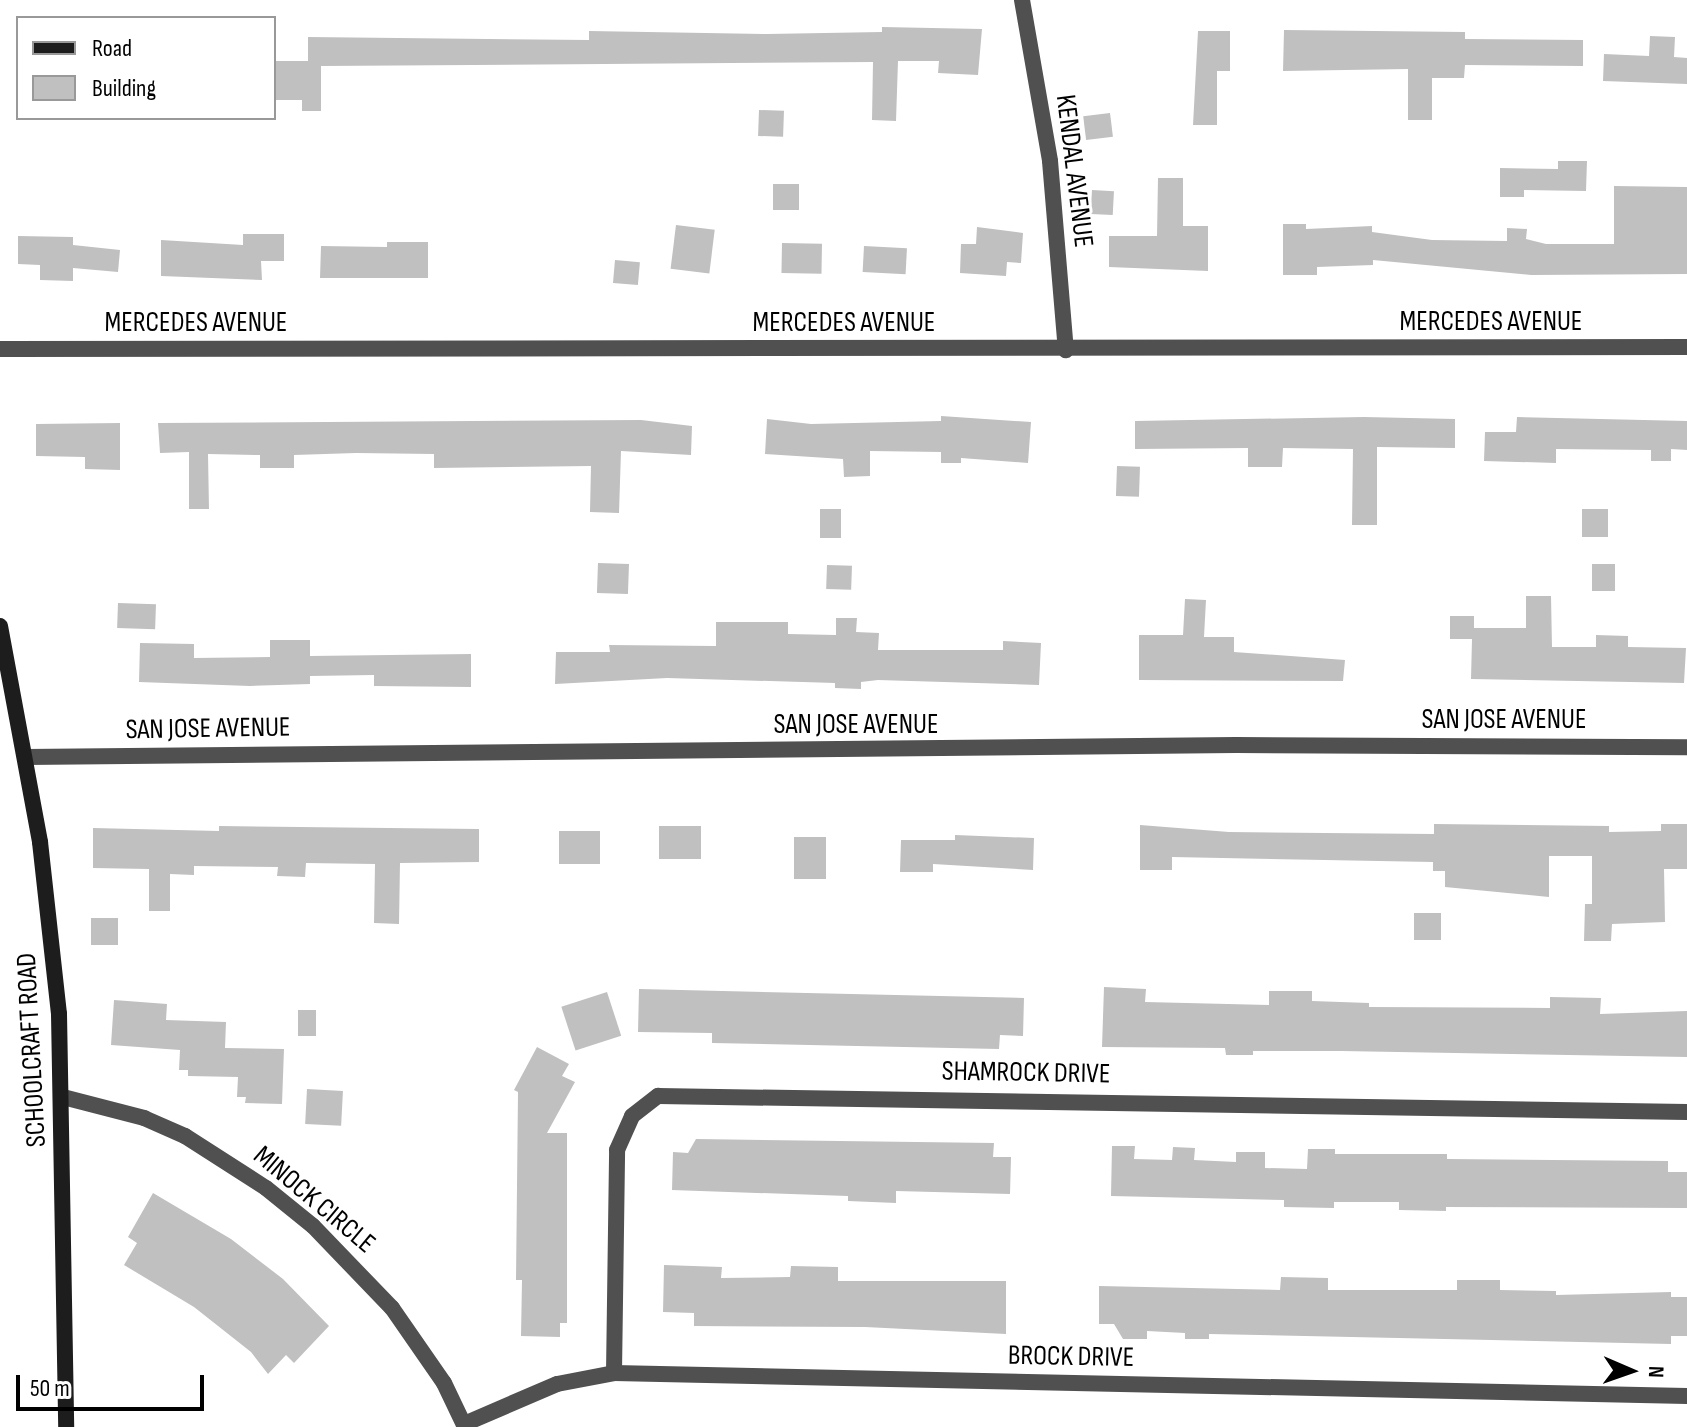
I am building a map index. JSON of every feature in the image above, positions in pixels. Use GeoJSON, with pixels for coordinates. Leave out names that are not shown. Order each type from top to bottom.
{"type":"FeatureCollection","features":[{"type":"Feature","properties":{"kind":"main road","name":"SCHOOLCRAFT ROAD"},"geometry":{"type":"LineString","coordinates":[[0,626],[26,757],[52,940],[63,1097],[66,1427]]}},
{"type":"Feature","properties":{"kind":"street","name":"KENDAL AVENUE"},"geometry":{"type":"LineString","coordinates":[[1022,0],[1050,161],[1066,350]]}},
{"type":"Feature","properties":{"kind":"street","name":"MERCEDES AVENUE"},"geometry":{"type":"LineString","coordinates":[[0,349],[1687,347]]}},
{"type":"Feature","properties":{"kind":"street","name":"SAN JOSE AVENUE"},"geometry":{"type":"LineString","coordinates":[[26,757],[1236,745],[1687,747]]}},
{"type":"Feature","properties":{"kind":"street","name":"SHAMROCK DRIVE"},"geometry":{"type":"LineString","coordinates":[[614,1373],[617,1150],[632,1116],[658,1096],[1687,1112]]}},
{"type":"Feature","properties":{"kind":"street","name":"MINOCK CIRCLE"},"geometry":{"type":"LineString","coordinates":[[63,1097],[144,1118],[185,1136],[234,1165],[313,1226],[400,1318],[465,1426]]}},
{"type":"Feature","properties":{"kind":"street","name":"BROCK DRIVE"},"geometry":{"type":"LineString","coordinates":[[465,1426],[557,1384],[614,1373],[1687,1396]]}},
{"type":"Feature","properties":{"kind":"building"},"geometry":{"type":"Polygon","coordinates":[[[882,27],[982,29],[978,75],[938,73],[939,61],[898,61],[896,121],[872,120],[873,62],[321,66],[321,111],[302,111],[302,100],[276,100],[276,61],[308,61],[308,37],[589,40],[589,31],[882,32],[882,27]]]}},
{"type":"Feature","properties":{"kind":"building"},"geometry":{"type":"Polygon","coordinates":[[[1284,30],[1465,32],[1465,39],[1583,40],[1583,66],[1465,65],[1464,78],[1432,78],[1432,120],[1408,120],[1408,69],[1283,71],[1284,30]]]}},
{"type":"Feature","properties":{"kind":"building"},"geometry":{"type":"Polygon","coordinates":[[[1198,31],[1230,31],[1230,71],[1217,71],[1217,125],[1193,125],[1198,31]]]}},
{"type":"Feature","properties":{"kind":"building"},"geometry":{"type":"Polygon","coordinates":[[[1650,36],[1675,37],[1674,57],[1687,58],[1687,84],[1603,81],[1604,54],[1649,56],[1650,36]]]}},
{"type":"Feature","properties":{"kind":"building"},"geometry":{"type":"Polygon","coordinates":[[[759,110],[784,111],[783,137],[758,136],[759,110]]]}},
{"type":"Feature","properties":{"kind":"building"},"geometry":{"type":"Polygon","coordinates":[[[1110,113],[1113,137],[1086,140],[1083,116],[1110,113]]]}},
{"type":"Feature","properties":{"kind":"building"},"geometry":{"type":"Polygon","coordinates":[[[1558,161],[1587,161],[1586,191],[1524,190],[1524,197],[1500,197],[1500,168],[1558,169],[1558,161]]]}},
{"type":"Feature","properties":{"kind":"building"},"geometry":{"type":"Polygon","coordinates":[[[1158,178],[1183,178],[1183,226],[1208,226],[1208,271],[1109,267],[1109,236],[1157,236],[1158,178]]]}},
{"type":"Feature","properties":{"kind":"building"},"geometry":{"type":"Polygon","coordinates":[[[773,184],[799,184],[799,210],[773,210],[773,184]]]}},
{"type":"Feature","properties":{"kind":"building"},"geometry":{"type":"Polygon","coordinates":[[[1614,186],[1687,187],[1687,274],[1531,275],[1373,260],[1373,265],[1317,267],[1317,275],[1283,275],[1283,224],[1306,224],[1306,229],[1372,226],[1372,232],[1432,240],[1507,241],[1507,228],[1527,229],[1526,239],[1546,244],[1614,244],[1614,186]]]}},
{"type":"Feature","properties":{"kind":"building"},"geometry":{"type":"Polygon","coordinates":[[[1092,190],[1114,191],[1113,215],[1091,214],[1092,190]]]}},
{"type":"Feature","properties":{"kind":"building"},"geometry":{"type":"Polygon","coordinates":[[[676,225],[715,230],[709,273],[671,269],[676,225]]]}},
{"type":"Feature","properties":{"kind":"building"},"geometry":{"type":"Polygon","coordinates":[[[977,227],[1023,233],[1021,263],[1007,262],[1006,276],[960,273],[961,244],[976,244],[977,227]]]}},
{"type":"Feature","properties":{"kind":"building"},"geometry":{"type":"Polygon","coordinates":[[[243,234],[284,234],[284,261],[261,261],[262,280],[161,276],[161,240],[243,245],[243,234]]]}},
{"type":"Feature","properties":{"kind":"building"},"geometry":{"type":"Polygon","coordinates":[[[18,236],[73,237],[73,245],[120,250],[118,272],[73,268],[73,281],[40,280],[40,265],[18,264],[18,236]]]}},
{"type":"Feature","properties":{"kind":"building"},"geometry":{"type":"Polygon","coordinates":[[[387,242],[428,242],[428,278],[320,278],[321,246],[387,247],[387,242]]]}},
{"type":"Feature","properties":{"kind":"building"},"geometry":{"type":"Polygon","coordinates":[[[782,243],[822,244],[821,274],[781,273],[782,243]]]}},
{"type":"Feature","properties":{"kind":"building"},"geometry":{"type":"Polygon","coordinates":[[[864,246],[907,248],[906,274],[863,272],[864,246]]]}},
{"type":"Feature","properties":{"kind":"building"},"geometry":{"type":"Polygon","coordinates":[[[615,260],[640,262],[638,285],[613,283],[615,260]]]}},
{"type":"Feature","properties":{"kind":"building"},"geometry":{"type":"Polygon","coordinates":[[[941,416],[1031,422],[1028,463],[961,458],[961,463],[941,463],[941,452],[870,451],[870,476],[844,477],[843,459],[765,454],[767,419],[811,424],[941,421],[941,416]]]}},
{"type":"Feature","properties":{"kind":"building"},"geometry":{"type":"Polygon","coordinates":[[[1364,417],[1455,419],[1455,448],[1377,447],[1377,525],[1352,525],[1353,449],[1283,448],[1282,467],[1248,467],[1248,448],[1135,449],[1135,421],[1364,417]]]}},
{"type":"Feature","properties":{"kind":"building"},"geometry":{"type":"Polygon","coordinates":[[[1517,417],[1687,421],[1687,450],[1671,449],[1671,461],[1651,461],[1651,450],[1556,449],[1556,463],[1484,461],[1485,432],[1516,432],[1517,417]]]}},
{"type":"Feature","properties":{"kind":"building"},"geometry":{"type":"Polygon","coordinates":[[[641,420],[692,426],[691,455],[621,451],[619,513],[590,512],[591,466],[434,468],[434,454],[356,453],[294,455],[294,468],[260,468],[260,455],[208,454],[209,509],[189,509],[189,452],[160,453],[158,423],[641,420]]]}},
{"type":"Feature","properties":{"kind":"building"},"geometry":{"type":"Polygon","coordinates":[[[120,423],[120,470],[85,469],[85,457],[36,456],[36,424],[120,423]]]}},
{"type":"Feature","properties":{"kind":"building"},"geometry":{"type":"Polygon","coordinates":[[[1117,466],[1140,467],[1139,497],[1116,496],[1117,466]]]}},
{"type":"Feature","properties":{"kind":"building"},"geometry":{"type":"Polygon","coordinates":[[[820,509],[841,509],[841,538],[820,538],[820,509]]]}},
{"type":"Feature","properties":{"kind":"building"},"geometry":{"type":"Polygon","coordinates":[[[1582,509],[1608,509],[1608,537],[1582,537],[1582,509]]]}},
{"type":"Feature","properties":{"kind":"building"},"geometry":{"type":"Polygon","coordinates":[[[598,563],[629,564],[628,594],[597,593],[598,563]]]}},
{"type":"Feature","properties":{"kind":"building"},"geometry":{"type":"Polygon","coordinates":[[[1592,564],[1615,564],[1615,591],[1592,591],[1592,564]]]}},
{"type":"Feature","properties":{"kind":"building"},"geometry":{"type":"Polygon","coordinates":[[[827,565],[852,566],[851,590],[826,589],[827,565]]]}},
{"type":"Feature","properties":{"kind":"building"},"geometry":{"type":"Polygon","coordinates":[[[1526,596],[1551,596],[1552,647],[1596,647],[1596,635],[1628,636],[1628,647],[1686,648],[1684,683],[1471,679],[1472,639],[1450,639],[1450,616],[1474,616],[1474,628],[1526,628],[1526,596]]]}},
{"type":"Feature","properties":{"kind":"building"},"geometry":{"type":"Polygon","coordinates":[[[1185,599],[1206,600],[1204,637],[1234,637],[1234,652],[1345,660],[1343,681],[1139,680],[1139,635],[1183,635],[1185,599]]]}},
{"type":"Feature","properties":{"kind":"building"},"geometry":{"type":"Polygon","coordinates":[[[118,603],[156,604],[155,629],[117,628],[118,603]]]}},
{"type":"Feature","properties":{"kind":"building"},"geometry":{"type":"Polygon","coordinates":[[[836,618],[857,618],[856,632],[879,633],[878,650],[1003,650],[1003,641],[1041,643],[1039,685],[878,680],[861,682],[861,689],[835,688],[835,683],[667,678],[555,684],[556,652],[610,652],[609,645],[716,646],[716,622],[788,622],[788,634],[836,635],[836,618]]]}},
{"type":"Feature","properties":{"kind":"building"},"geometry":{"type":"Polygon","coordinates":[[[270,640],[310,640],[310,656],[471,654],[471,687],[374,686],[374,675],[310,676],[310,684],[250,686],[139,682],[140,643],[194,644],[194,658],[270,657],[270,640]]]}},
{"type":"Feature","properties":{"kind":"building"},"geometry":{"type":"Polygon","coordinates":[[[1434,824],[1609,826],[1609,832],[1661,831],[1661,824],[1687,824],[1687,869],[1664,869],[1665,922],[1612,924],[1611,941],[1584,941],[1585,904],[1592,904],[1592,856],[1549,856],[1549,897],[1445,887],[1445,871],[1433,871],[1433,862],[1172,857],[1172,870],[1140,870],[1140,825],[1229,832],[1434,834],[1434,824]]]}},
{"type":"Feature","properties":{"kind":"building"},"geometry":{"type":"Polygon","coordinates":[[[219,826],[479,829],[479,862],[400,863],[399,924],[374,923],[375,864],[306,863],[305,877],[277,876],[278,867],[194,866],[194,875],[170,874],[170,911],[149,911],[149,869],[93,868],[93,828],[219,831],[219,826]]]}},
{"type":"Feature","properties":{"kind":"building"},"geometry":{"type":"Polygon","coordinates":[[[659,826],[701,826],[701,859],[659,859],[659,826]]]}},
{"type":"Feature","properties":{"kind":"building"},"geometry":{"type":"Polygon","coordinates":[[[559,831],[600,831],[600,864],[559,864],[559,831]]]}},
{"type":"Feature","properties":{"kind":"building"},"geometry":{"type":"Polygon","coordinates":[[[955,835],[1034,838],[1033,870],[933,864],[933,872],[900,872],[901,840],[955,840],[955,835]]]}},
{"type":"Feature","properties":{"kind":"building"},"geometry":{"type":"Polygon","coordinates":[[[794,837],[826,837],[826,879],[794,879],[794,837]]]}},
{"type":"Feature","properties":{"kind":"building"},"geometry":{"type":"Polygon","coordinates":[[[1414,913],[1441,913],[1441,940],[1414,940],[1414,913]]]}},
{"type":"Feature","properties":{"kind":"building"},"geometry":{"type":"Polygon","coordinates":[[[91,918],[118,918],[118,945],[91,945],[91,918]]]}},
{"type":"Feature","properties":{"kind":"building"},"geometry":{"type":"Polygon","coordinates":[[[1104,987],[1146,989],[1145,1002],[1269,1005],[1269,991],[1312,991],[1312,1001],[1369,1003],[1369,1007],[1550,1008],[1550,997],[1601,998],[1600,1014],[1687,1011],[1687,1057],[1341,1051],[1253,1051],[1253,1055],[1226,1055],[1225,1048],[1102,1047],[1104,987]]]}},
{"type":"Feature","properties":{"kind":"building"},"geometry":{"type":"Polygon","coordinates":[[[639,989],[1024,998],[1023,1036],[1000,1035],[999,1049],[712,1043],[712,1033],[638,1032],[639,989]]]}},
{"type":"Feature","properties":{"kind":"building"},"geometry":{"type":"Polygon","coordinates":[[[607,992],[621,1036],[576,1051],[561,1007],[607,992]]]}},
{"type":"Feature","properties":{"kind":"building"},"geometry":{"type":"Polygon","coordinates":[[[114,1000],[167,1004],[166,1020],[226,1022],[225,1048],[284,1049],[282,1104],[245,1103],[246,1097],[237,1097],[238,1077],[188,1076],[188,1070],[179,1070],[180,1050],[111,1045],[114,1000]]]}},
{"type":"Feature","properties":{"kind":"building"},"geometry":{"type":"Polygon","coordinates":[[[298,1010],[316,1010],[316,1036],[298,1036],[298,1010]]]}},
{"type":"Feature","properties":{"kind":"building"},"geometry":{"type":"Polygon","coordinates":[[[537,1047],[569,1064],[562,1076],[575,1082],[547,1133],[567,1133],[567,1323],[560,1323],[560,1337],[521,1336],[522,1280],[516,1280],[518,1092],[514,1090],[537,1047]]]}},
{"type":"Feature","properties":{"kind":"building"},"geometry":{"type":"Polygon","coordinates":[[[307,1089],[343,1091],[341,1126],[305,1124],[307,1089]]]}},
{"type":"Feature","properties":{"kind":"building"},"geometry":{"type":"Polygon","coordinates":[[[696,1139],[994,1143],[993,1157],[1011,1157],[1010,1194],[896,1191],[896,1203],[848,1201],[848,1196],[672,1190],[673,1152],[688,1153],[696,1139]]]}},
{"type":"Feature","properties":{"kind":"building"},"geometry":{"type":"Polygon","coordinates":[[[1112,1146],[1135,1146],[1134,1159],[1172,1160],[1173,1147],[1195,1148],[1194,1160],[1236,1162],[1236,1152],[1265,1152],[1265,1168],[1307,1169],[1308,1149],[1335,1149],[1335,1154],[1447,1154],[1447,1159],[1668,1161],[1668,1172],[1687,1172],[1687,1208],[1446,1207],[1446,1211],[1399,1210],[1399,1202],[1334,1202],[1334,1208],[1284,1207],[1284,1200],[1111,1196],[1112,1146]]]}},
{"type":"Feature","properties":{"kind":"building"},"geometry":{"type":"Polygon","coordinates":[[[153,1193],[231,1239],[283,1279],[329,1326],[294,1363],[286,1355],[268,1374],[251,1352],[194,1307],[124,1265],[137,1243],[128,1237],[153,1193]]]}},
{"type":"Feature","properties":{"kind":"building"},"geometry":{"type":"Polygon","coordinates":[[[664,1265],[722,1267],[721,1278],[790,1277],[791,1266],[838,1267],[838,1281],[1006,1281],[1006,1334],[865,1327],[694,1326],[694,1313],[663,1312],[664,1265]]]}},
{"type":"Feature","properties":{"kind":"building"},"geometry":{"type":"Polygon","coordinates":[[[1281,1277],[1328,1278],[1328,1290],[1457,1290],[1457,1280],[1500,1280],[1500,1290],[1556,1291],[1556,1295],[1671,1292],[1671,1297],[1687,1297],[1687,1336],[1671,1336],[1671,1344],[1209,1334],[1209,1339],[1185,1339],[1185,1333],[1147,1331],[1147,1339],[1123,1339],[1114,1324],[1099,1324],[1099,1286],[1280,1290],[1281,1277]]]}}]}
